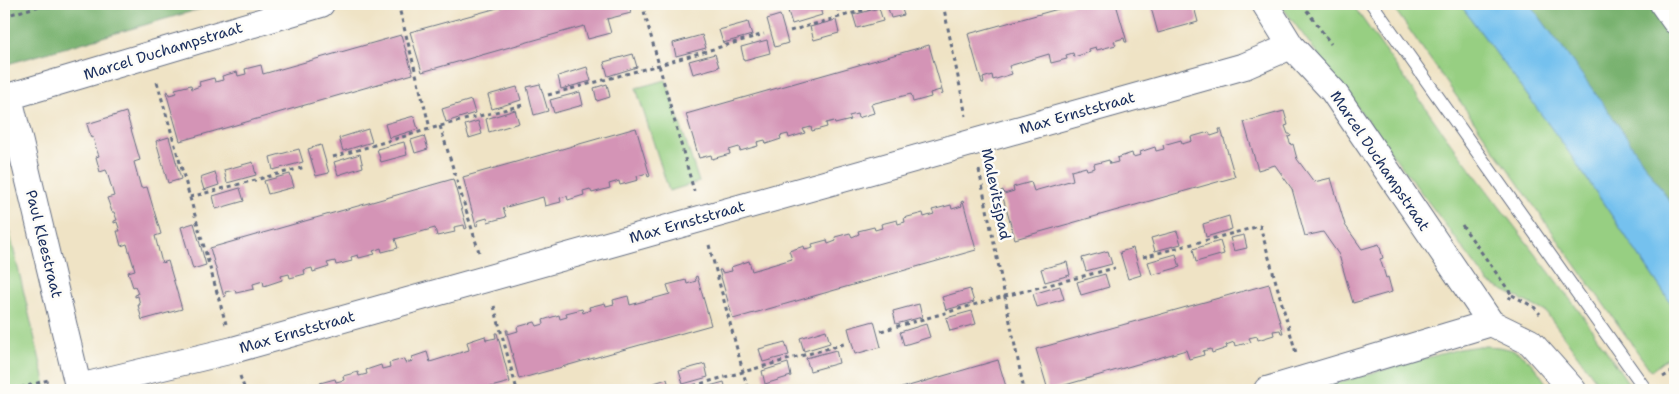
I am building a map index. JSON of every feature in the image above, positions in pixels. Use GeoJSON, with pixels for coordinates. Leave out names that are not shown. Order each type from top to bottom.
{"type":"FeatureCollection","features":[{"type":"Feature","properties":{"kind":"street","name":"Marcel Duchampstraat"},"geometry":{"type":"LineString","coordinates":[[6,98],[321,4]]}},
{"type":"Feature","properties":{"kind":"street","name":"Marcel Duchampstraat"},"geometry":{"type":"LineString","coordinates":[[1265,4],[1291,46],[1333,91],[1491,323]]}},
{"type":"Feature","properties":{"kind":"street"},"geometry":{"type":"LineString","coordinates":[[1663,4],[1675,21]]}},
{"type":"Feature","properties":{"kind":"street","name":"Max Ernststraat"},"geometry":{"type":"LineString","coordinates":[[78,383],[233,350],[1245,66],[1291,46]]}},
{"type":"Feature","properties":{"kind":"street","name":"Paul Kleestraat"},"geometry":{"type":"LineString","coordinates":[[6,98],[78,383]]}},
{"type":"Feature","properties":{"kind":"street"},"geometry":{"type":"LineString","coordinates":[[1267,390],[1491,323],[1530,342],[1573,390]]}},
{"type":"Feature","properties":{"kind":"lane"},"geometry":{"type":"LineString","coordinates":[[1372,4],[1646,390]]}},
{"type":"Feature","properties":{"kind":"path"},"geometry":{"type":"LineString","coordinates":[[4,16],[47,4]]}},
{"type":"Feature","properties":{"kind":"path"},"geometry":{"type":"LineString","coordinates":[[398,4],[430,128]]}},
{"type":"Feature","properties":{"kind":"path"},"geometry":{"type":"LineString","coordinates":[[790,31],[885,4]]}},
{"type":"Feature","properties":{"kind":"path","name":"Malevitsjpad"},"geometry":{"type":"LineString","coordinates":[[943,4],[1024,390]]}},
{"type":"Feature","properties":{"kind":"path"},"geometry":{"type":"LineString","coordinates":[[548,95],[659,66],[764,34]]}},
{"type":"Feature","properties":{"kind":"path"},"geometry":{"type":"LineString","coordinates":[[149,55],[245,390]]}},
{"type":"Feature","properties":{"kind":"path"},"geometry":{"type":"LineString","coordinates":[[333,156],[430,128],[523,105]]}},
{"type":"Feature","properties":{"kind":"path"},"geometry":{"type":"LineString","coordinates":[[190,197],[305,167]]}},
{"type":"Feature","properties":{"kind":"path"},"geometry":{"type":"LineString","coordinates":[[1143,257],[1260,226],[1303,380]]}},
{"type":"Feature","properties":{"kind":"path"},"geometry":{"type":"LineString","coordinates":[[881,331],[1005,296],[1115,268]]}},
{"type":"Feature","properties":{"kind":"path"},"geometry":{"type":"LineString","coordinates":[[678,390],[844,344]]}},
{"type":"Feature","properties":{"kind":"path"},"geometry":{"type":"LineString","coordinates":[[13,390],[78,383]]}},
{"type":"Feature","properties":{"kind":"green space"},"geometry":{"type":"Polygon","coordinates":[[[4,4],[218,4],[4,65],[4,4]]]}},
{"type":"Feature","properties":{"kind":"green space"},"geometry":{"type":"Polygon","coordinates":[[[1280,4],[1352,4],[1444,134],[1579,311],[1629,384],[1619,390],[1603,390],[1546,312],[1489,283],[1280,4]]]}},
{"type":"Feature","properties":{"kind":"green space"},"geometry":{"type":"Polygon","coordinates":[[[1391,4],[1460,4],[1566,148],[1675,309],[1675,352],[1651,371],[1391,4]]]}},
{"type":"Feature","properties":{"kind":"green space"},"geometry":{"type":"Polygon","coordinates":[[[1528,4],[1650,4],[1675,39],[1675,209],[1528,4]]]}},
{"type":"Feature","properties":{"kind":"green space"},"geometry":{"type":"Polygon","coordinates":[[[666,80],[699,182],[669,191],[636,88],[666,80]]]}},
{"type":"Feature","properties":{"kind":"green space"},"geometry":{"type":"Polygon","coordinates":[[[4,209],[47,390],[4,390],[4,209]]]}},
{"type":"Feature","properties":{"kind":"green space"},"geometry":{"type":"Polygon","coordinates":[[[1479,346],[1506,348],[1515,351],[1530,362],[1551,390],[1310,390],[1459,349],[1479,346]]]}},
{"type":"Feature","properties":{"kind":"water"},"geometry":{"type":"Polygon","coordinates":[[[1460,4],[1530,4],[1612,116],[1675,209],[1675,309],[1566,148],[1460,4]]]}},
{"type":"Feature","properties":{"kind":"building"},"geometry":{"type":"Polygon","coordinates":[[[512,4],[629,4],[631,13],[607,19],[611,33],[588,39],[584,26],[422,72],[410,32],[512,4]]]}},
{"type":"Feature","properties":{"kind":"building"},"geometry":{"type":"Polygon","coordinates":[[[819,4],[822,15],[792,24],[788,11],[819,4]]]}},
{"type":"Feature","properties":{"kind":"building"},"geometry":{"type":"Polygon","coordinates":[[[835,4],[861,4],[837,11],[835,4]]]}},
{"type":"Feature","properties":{"kind":"building"},"geometry":{"type":"Polygon","coordinates":[[[900,4],[904,15],[891,18],[887,5],[900,4]]]}},
{"type":"Feature","properties":{"kind":"building"},"geometry":{"type":"Polygon","coordinates":[[[1076,4],[1116,4],[1127,42],[1125,42],[1124,38],[1114,41],[1116,45],[1097,50],[1096,47],[1089,49],[1090,52],[1074,57],[1073,53],[1066,55],[1067,59],[1051,63],[1049,54],[1009,66],[1012,74],[993,80],[992,75],[983,78],[984,83],[982,83],[968,34],[1076,4]]]}},
{"type":"Feature","properties":{"kind":"building"},"geometry":{"type":"Polygon","coordinates":[[[1150,4],[1190,4],[1191,8],[1194,7],[1198,22],[1158,33],[1150,4]]]}},
{"type":"Feature","properties":{"kind":"building"},"geometry":{"type":"Polygon","coordinates":[[[879,8],[883,21],[857,28],[853,15],[879,8]]]}},
{"type":"Feature","properties":{"kind":"building"},"geometry":{"type":"Polygon","coordinates":[[[780,15],[788,43],[775,47],[767,19],[780,15]]]}},
{"type":"Feature","properties":{"kind":"building"},"geometry":{"type":"Polygon","coordinates":[[[836,20],[839,33],[814,40],[810,27],[836,20]]]}},
{"type":"Feature","properties":{"kind":"building"},"geometry":{"type":"Polygon","coordinates":[[[748,22],[752,35],[723,43],[719,30],[748,22]]]}},
{"type":"Feature","properties":{"kind":"building"},"geometry":{"type":"Polygon","coordinates":[[[401,35],[413,74],[180,141],[166,92],[168,91],[169,95],[177,93],[175,89],[191,85],[192,89],[200,86],[199,82],[214,78],[215,82],[223,80],[222,76],[237,72],[238,76],[246,74],[245,69],[261,65],[263,74],[401,35]]]}},
{"type":"Feature","properties":{"kind":"building"},"geometry":{"type":"Polygon","coordinates":[[[702,35],[706,48],[676,56],[673,43],[702,35]]]}},
{"type":"Feature","properties":{"kind":"building"},"geometry":{"type":"Polygon","coordinates":[[[767,40],[770,53],[744,60],[741,47],[767,40]]]}},
{"type":"Feature","properties":{"kind":"building"},"geometry":{"type":"Polygon","coordinates":[[[929,45],[943,94],[941,95],[940,90],[930,93],[931,97],[913,102],[911,94],[871,104],[874,113],[858,118],[857,114],[849,116],[851,120],[835,124],[834,121],[826,123],[827,127],[812,131],[811,127],[803,129],[805,133],[789,138],[788,134],[780,136],[781,139],[766,144],[765,140],[757,142],[758,146],[740,151],[739,147],[729,150],[730,154],[712,159],[711,155],[699,158],[686,114],[929,45]]]}},
{"type":"Feature","properties":{"kind":"building"},"geometry":{"type":"Polygon","coordinates":[[[633,54],[637,67],[608,76],[604,62],[633,54]]]}},
{"type":"Feature","properties":{"kind":"building"},"geometry":{"type":"Polygon","coordinates":[[[715,54],[719,67],[693,74],[689,61],[715,54]]]}},
{"type":"Feature","properties":{"kind":"building"},"geometry":{"type":"Polygon","coordinates":[[[587,67],[591,81],[561,89],[558,76],[587,67]]]}},
{"type":"Feature","properties":{"kind":"building"},"geometry":{"type":"Polygon","coordinates":[[[540,84],[548,111],[534,115],[527,87],[540,84]]]}},
{"type":"Feature","properties":{"kind":"building"},"geometry":{"type":"Polygon","coordinates":[[[607,84],[610,97],[597,101],[594,88],[607,84]]]}},
{"type":"Feature","properties":{"kind":"building"},"geometry":{"type":"Polygon","coordinates":[[[517,87],[521,100],[492,109],[488,95],[517,87]]]}},
{"type":"Feature","properties":{"kind":"building"},"geometry":{"type":"Polygon","coordinates":[[[580,92],[583,105],[554,113],[550,100],[580,92]]]}},
{"type":"Feature","properties":{"kind":"building"},"geometry":{"type":"Polygon","coordinates":[[[471,100],[475,113],[446,122],[442,109],[471,100]]]}},
{"type":"Feature","properties":{"kind":"building"},"geometry":{"type":"Polygon","coordinates":[[[515,110],[519,123],[489,132],[486,119],[515,110]]]}},
{"type":"Feature","properties":{"kind":"building"},"geometry":{"type":"Polygon","coordinates":[[[1284,111],[1288,125],[1285,126],[1288,134],[1291,136],[1288,137],[1291,145],[1293,144],[1297,159],[1314,182],[1331,178],[1345,225],[1362,249],[1379,244],[1383,258],[1380,259],[1392,292],[1353,303],[1339,255],[1323,232],[1305,236],[1292,189],[1275,165],[1258,170],[1244,122],[1284,111]]]}},
{"type":"Feature","properties":{"kind":"building"},"geometry":{"type":"Polygon","coordinates":[[[126,112],[140,160],[134,162],[141,188],[147,187],[161,234],[155,236],[162,263],[168,261],[182,309],[142,320],[138,296],[135,297],[138,294],[135,286],[133,287],[128,272],[135,270],[127,244],[121,246],[117,231],[120,231],[117,222],[114,223],[117,220],[107,198],[114,196],[106,170],[100,172],[96,157],[99,156],[87,124],[126,112]]]}},
{"type":"Feature","properties":{"kind":"building"},"geometry":{"type":"Polygon","coordinates":[[[414,116],[418,129],[389,138],[385,124],[414,116]]]}},
{"type":"Feature","properties":{"kind":"building"},"geometry":{"type":"Polygon","coordinates":[[[478,121],[482,134],[469,138],[465,125],[478,121]]]}},
{"type":"Feature","properties":{"kind":"building"},"geometry":{"type":"Polygon","coordinates":[[[636,128],[650,176],[648,177],[647,173],[637,176],[638,180],[620,185],[619,181],[609,184],[610,188],[592,193],[590,189],[583,191],[584,195],[568,200],[567,196],[560,198],[561,202],[545,206],[543,197],[503,208],[506,217],[488,222],[487,218],[477,221],[478,225],[476,226],[463,177],[636,128]]]}},
{"type":"Feature","properties":{"kind":"building"},"geometry":{"type":"Polygon","coordinates":[[[368,129],[372,142],[343,151],[339,138],[368,129]]]}},
{"type":"Feature","properties":{"kind":"building"},"geometry":{"type":"Polygon","coordinates":[[[1219,129],[1221,129],[1235,177],[1015,239],[1001,191],[1003,190],[1004,194],[1014,191],[1013,187],[1031,182],[1034,191],[1073,180],[1071,171],[1086,167],[1087,170],[1095,168],[1094,164],[1109,160],[1110,164],[1118,162],[1117,158],[1132,153],[1133,157],[1141,155],[1140,152],[1155,147],[1156,151],[1164,149],[1163,145],[1181,140],[1182,144],[1192,141],[1191,137],[1209,132],[1211,136],[1220,133],[1219,129]]]}},
{"type":"Feature","properties":{"kind":"building"},"geometry":{"type":"Polygon","coordinates":[[[424,136],[428,149],[415,153],[411,140],[424,136]]]}},
{"type":"Feature","properties":{"kind":"building"},"geometry":{"type":"Polygon","coordinates":[[[169,137],[181,179],[168,183],[156,141],[169,137]]]}},
{"type":"Feature","properties":{"kind":"building"},"geometry":{"type":"Polygon","coordinates":[[[404,142],[407,155],[381,162],[377,149],[404,142]]]}},
{"type":"Feature","properties":{"kind":"building"},"geometry":{"type":"Polygon","coordinates":[[[321,145],[329,173],[316,176],[308,149],[321,145]]]}},
{"type":"Feature","properties":{"kind":"building"},"geometry":{"type":"Polygon","coordinates":[[[299,149],[303,162],[273,170],[270,157],[299,149]]]}},
{"type":"Feature","properties":{"kind":"building"},"geometry":{"type":"Polygon","coordinates":[[[360,154],[363,167],[338,175],[334,162],[360,154]]]}},
{"type":"Feature","properties":{"kind":"building"},"geometry":{"type":"Polygon","coordinates":[[[253,162],[256,175],[227,183],[224,170],[253,162]]]}},
{"type":"Feature","properties":{"kind":"building"},"geometry":{"type":"Polygon","coordinates":[[[215,172],[219,185],[204,190],[200,177],[215,172]]]}},
{"type":"Feature","properties":{"kind":"building"},"geometry":{"type":"Polygon","coordinates":[[[290,174],[294,187],[268,194],[264,181],[290,174]]]}},
{"type":"Feature","properties":{"kind":"building"},"geometry":{"type":"Polygon","coordinates":[[[453,179],[467,228],[465,229],[464,225],[454,227],[455,232],[437,236],[435,228],[395,239],[398,248],[382,252],[381,248],[373,251],[375,254],[359,258],[358,255],[351,257],[352,261],[336,265],[335,261],[327,263],[329,267],[313,272],[312,268],[304,270],[305,274],[290,278],[289,274],[281,276],[282,280],[264,286],[263,281],[253,284],[254,289],[236,293],[235,290],[225,292],[226,296],[224,297],[210,248],[453,179]]]}},
{"type":"Feature","properties":{"kind":"building"},"geometry":{"type":"Polygon","coordinates":[[[240,188],[244,201],[216,209],[213,196],[240,188]]]}},
{"type":"Feature","properties":{"kind":"building"},"geometry":{"type":"Polygon","coordinates":[[[963,201],[976,250],[733,319],[719,270],[722,273],[732,271],[731,267],[749,261],[752,271],[792,259],[789,251],[804,246],[805,250],[813,248],[812,244],[827,240],[828,244],[836,241],[835,237],[850,233],[852,237],[859,234],[858,231],[874,227],[875,230],[882,228],[881,224],[897,220],[898,224],[905,222],[904,218],[923,213],[924,217],[934,214],[932,210],[951,205],[952,209],[962,206],[961,202],[963,201]]]}},
{"type":"Feature","properties":{"kind":"building"},"geometry":{"type":"Polygon","coordinates":[[[1229,216],[1232,229],[1206,237],[1203,224],[1229,216]]]}},
{"type":"Feature","properties":{"kind":"building"},"geometry":{"type":"Polygon","coordinates":[[[194,223],[206,265],[193,269],[181,227],[194,223]]]}},
{"type":"Feature","properties":{"kind":"building"},"geometry":{"type":"Polygon","coordinates":[[[1177,231],[1181,244],[1155,251],[1151,238],[1177,231]]]}},
{"type":"Feature","properties":{"kind":"building"},"geometry":{"type":"Polygon","coordinates":[[[1244,235],[1247,248],[1234,251],[1230,238],[1244,235]]]}},
{"type":"Feature","properties":{"kind":"building"},"geometry":{"type":"Polygon","coordinates":[[[1220,241],[1224,254],[1196,262],[1193,249],[1220,241]]]}},
{"type":"Feature","properties":{"kind":"building"},"geometry":{"type":"Polygon","coordinates":[[[1133,248],[1141,275],[1128,279],[1120,252],[1133,248]]]}},
{"type":"Feature","properties":{"kind":"building"},"geometry":{"type":"Polygon","coordinates":[[[1108,251],[1112,264],[1086,271],[1082,258],[1108,251]]]}},
{"type":"Feature","properties":{"kind":"building"},"geometry":{"type":"Polygon","coordinates":[[[1176,254],[1180,267],[1152,275],[1148,262],[1176,254]]]}},
{"type":"Feature","properties":{"kind":"building"},"geometry":{"type":"Polygon","coordinates":[[[1067,262],[1070,275],[1045,282],[1041,269],[1067,262]]]}},
{"type":"Feature","properties":{"kind":"building"},"geometry":{"type":"Polygon","coordinates":[[[1105,274],[1109,287],[1081,295],[1077,282],[1105,274]]]}},
{"type":"Feature","properties":{"kind":"building"},"geometry":{"type":"Polygon","coordinates":[[[697,276],[711,325],[519,379],[506,330],[508,330],[508,334],[518,331],[517,327],[535,322],[537,326],[544,324],[543,320],[559,315],[560,319],[567,317],[566,313],[582,309],[583,313],[590,310],[589,307],[605,303],[606,306],[614,304],[613,300],[628,296],[630,305],[670,294],[667,285],[686,280],[687,284],[696,281],[695,277],[697,276]]]}},
{"type":"Feature","properties":{"kind":"building"},"geometry":{"type":"Polygon","coordinates":[[[1269,284],[1283,333],[1280,330],[1273,331],[1274,335],[1258,340],[1257,336],[1249,338],[1251,342],[1235,346],[1234,342],[1226,345],[1227,348],[1212,353],[1211,349],[1203,351],[1204,355],[1189,359],[1186,350],[1048,390],[1036,349],[1269,284]]]}},
{"type":"Feature","properties":{"kind":"building"},"geometry":{"type":"Polygon","coordinates":[[[1060,286],[1064,299],[1037,307],[1033,294],[1060,286]]]}},
{"type":"Feature","properties":{"kind":"building"},"geometry":{"type":"Polygon","coordinates":[[[970,289],[974,302],[946,310],[942,297],[970,289]]]}},
{"type":"Feature","properties":{"kind":"building"},"geometry":{"type":"Polygon","coordinates":[[[919,304],[922,317],[896,324],[893,311],[919,304]]]}},
{"type":"Feature","properties":{"kind":"building"},"geometry":{"type":"Polygon","coordinates":[[[972,311],[976,324],[950,331],[946,318],[972,311]]]}},
{"type":"Feature","properties":{"kind":"building"},"geometry":{"type":"Polygon","coordinates":[[[874,321],[881,347],[855,354],[848,328],[874,321]]]}},
{"type":"Feature","properties":{"kind":"building"},"geometry":{"type":"Polygon","coordinates":[[[926,324],[930,337],[904,345],[900,332],[926,324]]]}},
{"type":"Feature","properties":{"kind":"building"},"geometry":{"type":"Polygon","coordinates":[[[826,330],[830,343],[804,351],[800,338],[826,330]]]}},
{"type":"Feature","properties":{"kind":"building"},"geometry":{"type":"Polygon","coordinates":[[[495,333],[497,333],[510,382],[479,390],[296,390],[312,385],[313,389],[321,387],[320,383],[335,379],[336,382],[344,380],[343,376],[358,372],[359,376],[367,374],[366,370],[381,365],[382,369],[390,367],[389,363],[404,359],[405,363],[413,361],[412,357],[427,352],[430,362],[469,350],[467,342],[485,336],[486,340],[496,338],[495,333]]]}},
{"type":"Feature","properties":{"kind":"building"},"geometry":{"type":"Polygon","coordinates":[[[785,342],[789,355],[763,362],[759,349],[785,342]]]}},
{"type":"Feature","properties":{"kind":"building"},"geometry":{"type":"Polygon","coordinates":[[[836,350],[839,363],[810,371],[806,358],[836,350]]]}},
{"type":"Feature","properties":{"kind":"building"},"geometry":{"type":"Polygon","coordinates":[[[998,360],[1007,390],[895,390],[998,360]]]}},
{"type":"Feature","properties":{"kind":"building"},"geometry":{"type":"Polygon","coordinates":[[[788,363],[791,376],[765,384],[762,371],[788,363]]]}},
{"type":"Feature","properties":{"kind":"building"},"geometry":{"type":"Polygon","coordinates":[[[705,364],[708,377],[683,384],[679,371],[705,364]]]}},
{"type":"Feature","properties":{"kind":"building"},"geometry":{"type":"Polygon","coordinates":[[[667,379],[670,390],[642,390],[641,387],[667,379]]]}},
{"type":"Feature","properties":{"kind":"building"},"geometry":{"type":"Polygon","coordinates":[[[724,382],[726,390],[695,390],[724,382]]]}}]}
